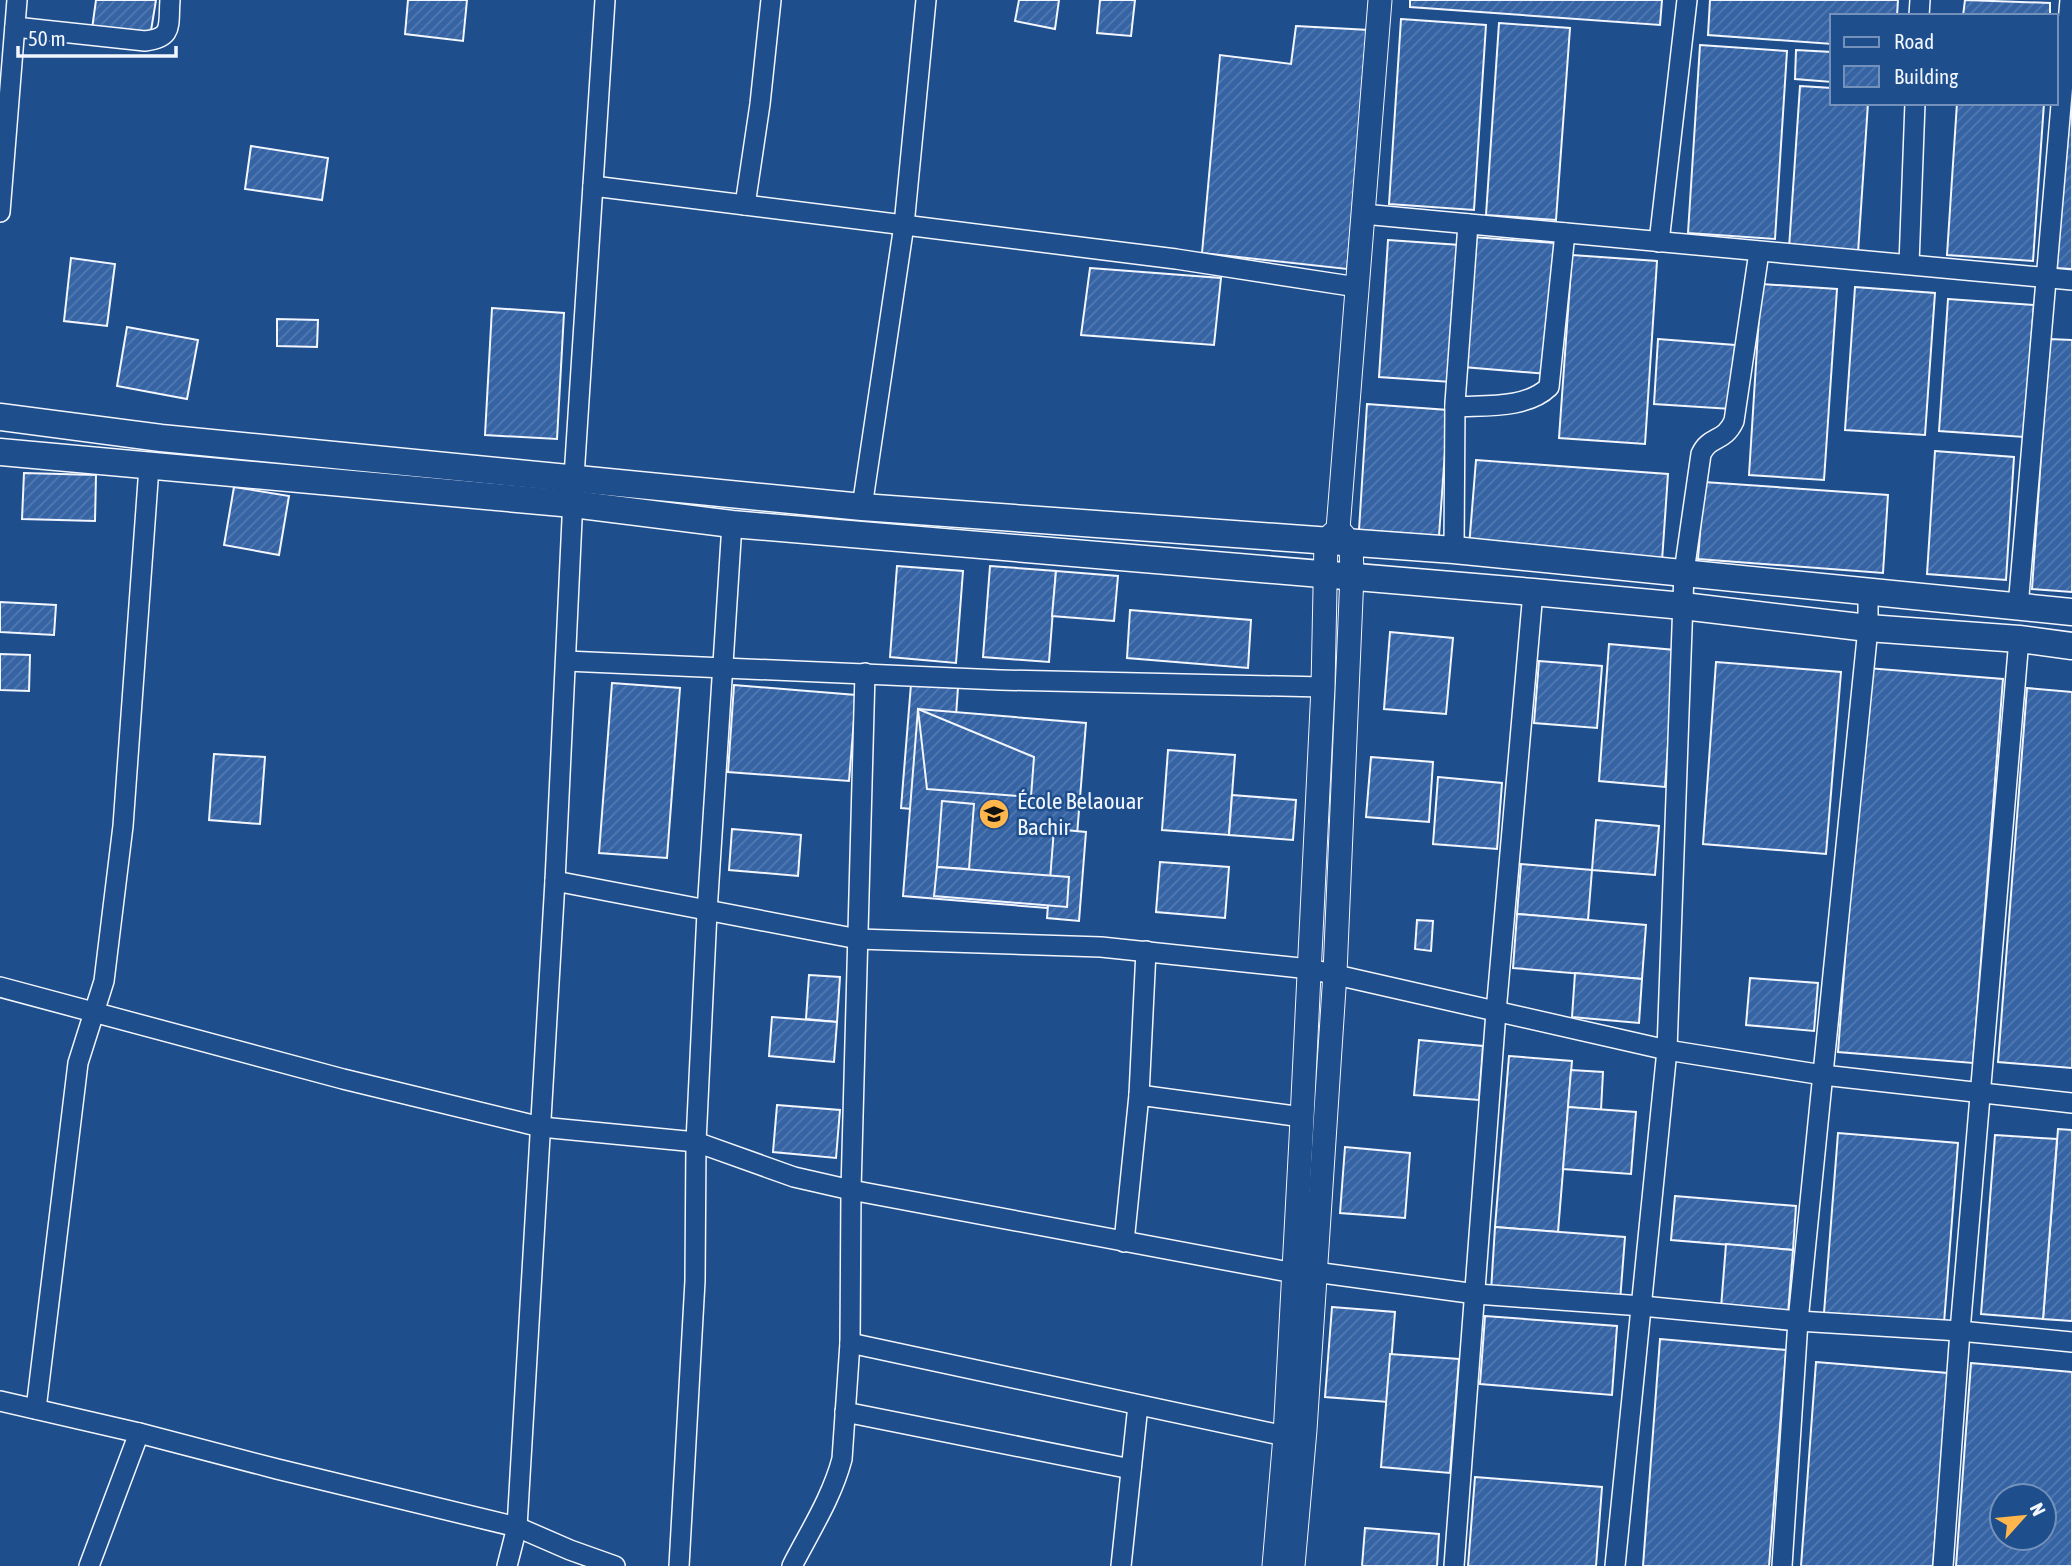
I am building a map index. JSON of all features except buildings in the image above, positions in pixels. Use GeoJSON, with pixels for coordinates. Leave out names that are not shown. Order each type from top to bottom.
{"type":"FeatureCollection","features":[{"type":"Feature","properties":{"kind":"main road"},"geometry":{"type":"LineString","coordinates":[[0,416],[161,438],[862,507],[1338,538],[2072,612]]}},
{"type":"Feature","properties":{"kind":"main road"},"geometry":{"type":"LineString","coordinates":[[0,452],[573,504],[732,524],[1352,575],[1683,606],[1868,628],[2019,639],[2072,646]]}},
{"type":"Feature","properties":{"kind":"street"},"geometry":{"type":"LineString","coordinates":[[0,212],[17,0]]}},
{"type":"Feature","properties":{"kind":"street"},"geometry":{"type":"LineString","coordinates":[[15,27],[158,39],[163,37],[167,30],[170,0]]}},
{"type":"Feature","properties":{"kind":"street"},"geometry":{"type":"LineString","coordinates":[[506,1566],[517,1527],[555,881],[574,477],[605,0]]}},
{"type":"Feature","properties":{"kind":"street"},"geometry":{"type":"LineString","coordinates":[[746,205],[771,0]]}},
{"type":"Feature","properties":{"kind":"street"},"geometry":{"type":"LineString","coordinates":[[862,507],[904,225],[926,0]]}},
{"type":"Feature","properties":{"kind":"street"},"geometry":{"type":"LineString","coordinates":[[1293,1566],[1305,1430],[1302,1117],[1323,687],[1325,574],[1338,538],[1380,0]]}},
{"type":"Feature","properties":{"kind":"street"},"geometry":{"type":"LineString","coordinates":[[1659,242],[1688,0]]}},
{"type":"Feature","properties":{"kind":"street"},"geometry":{"type":"LineString","coordinates":[[2018,607],[2070,0]]}},
{"type":"Feature","properties":{"kind":"street"},"geometry":{"type":"LineString","coordinates":[[1909,264],[1915,105]]}},
{"type":"Feature","properties":{"kind":"street"},"geometry":{"type":"LineString","coordinates":[[593,186],[1176,259],[1357,287]]}},
{"type":"Feature","properties":{"kind":"street"},"geometry":{"type":"LineString","coordinates":[[1363,214],[2072,280]]}},
{"type":"Feature","properties":{"kind":"street"},"geometry":{"type":"LineString","coordinates":[[1454,550],[1455,407],[1468,225]]}},
{"type":"Feature","properties":{"kind":"street"},"geometry":{"type":"LineString","coordinates":[[1455,407],[1521,402],[1534,398],[1549,387],[1565,233]]}},
{"type":"Feature","properties":{"kind":"street"},"geometry":{"type":"LineString","coordinates":[[1615,1566],[1667,1050],[1684,572],[1702,454],[1708,443],[1725,435],[1734,421],[1759,252]]}},
{"type":"Feature","properties":{"kind":"street"},"geometry":{"type":"LineString","coordinates":[[36,1409],[75,1081],[78,1063],[104,981],[123,826],[149,467]]}},
{"type":"Feature","properties":{"kind":"street"},"geometry":{"type":"LineString","coordinates":[[679,1566],[695,1281],[696,1142],[707,912],[732,524]]}},
{"type":"Feature","properties":{"kind":"street"},"geometry":{"type":"LineString","coordinates":[[1274,1566],[1285,1436],[1305,1273],[1335,973],[1352,575],[1338,538]]}},
{"type":"Feature","properties":{"kind":"street"},"geometry":{"type":"LineString","coordinates":[[1782,1566],[1798,1321],[1868,628],[1868,590]]}},
{"type":"Feature","properties":{"kind":"street"},"geometry":{"type":"LineString","coordinates":[[1454,1566],[1496,1012],[1533,592]]}},
{"type":"Feature","properties":{"kind":"street"},"geometry":{"type":"LineString","coordinates":[[1944,1566],[1960,1331],[2019,639]]}},
{"type":"Feature","properties":{"kind":"street"},"geometry":{"type":"LineString","coordinates":[[566,661],[1000,680],[1323,687]]}},
{"type":"Feature","properties":{"kind":"street"},"geometry":{"type":"LineString","coordinates":[[792,1566],[838,1477],[842,1459],[850,1343],[851,1190],[865,673]]}},
{"type":"Feature","properties":{"kind":"street"},"geometry":{"type":"LineString","coordinates":[[555,881],[858,939],[1075,946],[1310,969],[1667,1050],[1823,1075],[2072,1103]]}},
{"type":"Feature","properties":{"kind":"street"},"geometry":{"type":"LineString","coordinates":[[1124,1242],[1139,1096],[1146,951]]}},
{"type":"Feature","properties":{"kind":"street"},"geometry":{"type":"LineString","coordinates":[[0,987],[330,1076],[541,1127],[696,1142],[794,1177],[1124,1242],[1305,1273],[1476,1294],[2072,1342]]}},
{"type":"Feature","properties":{"kind":"street"},"geometry":{"type":"LineString","coordinates":[[1139,1096],[1302,1117]]}},
{"type":"Feature","properties":{"kind":"street"},"geometry":{"type":"LineString","coordinates":[[850,1343],[1285,1436]]}},
{"type":"Feature","properties":{"kind":"street"},"geometry":{"type":"LineString","coordinates":[[0,1401],[517,1527],[615,1566]]}},
{"type":"Feature","properties":{"kind":"street"},"geometry":{"type":"LineString","coordinates":[[1121,1566],[1138,1405]]}},
{"type":"Feature","properties":{"kind":"street"},"geometry":{"type":"LineString","coordinates":[[845,1412],[1131,1469]]}},
{"type":"Feature","properties":{"kind":"street"},"geometry":{"type":"LineString","coordinates":[[89,1566],[139,1433]]}},
{"type":"Feature","properties":{"kind":"place","name":"École Belaouar Bachir"},"geometry":{"type":"Point","coordinates":[994,814]}}]}
